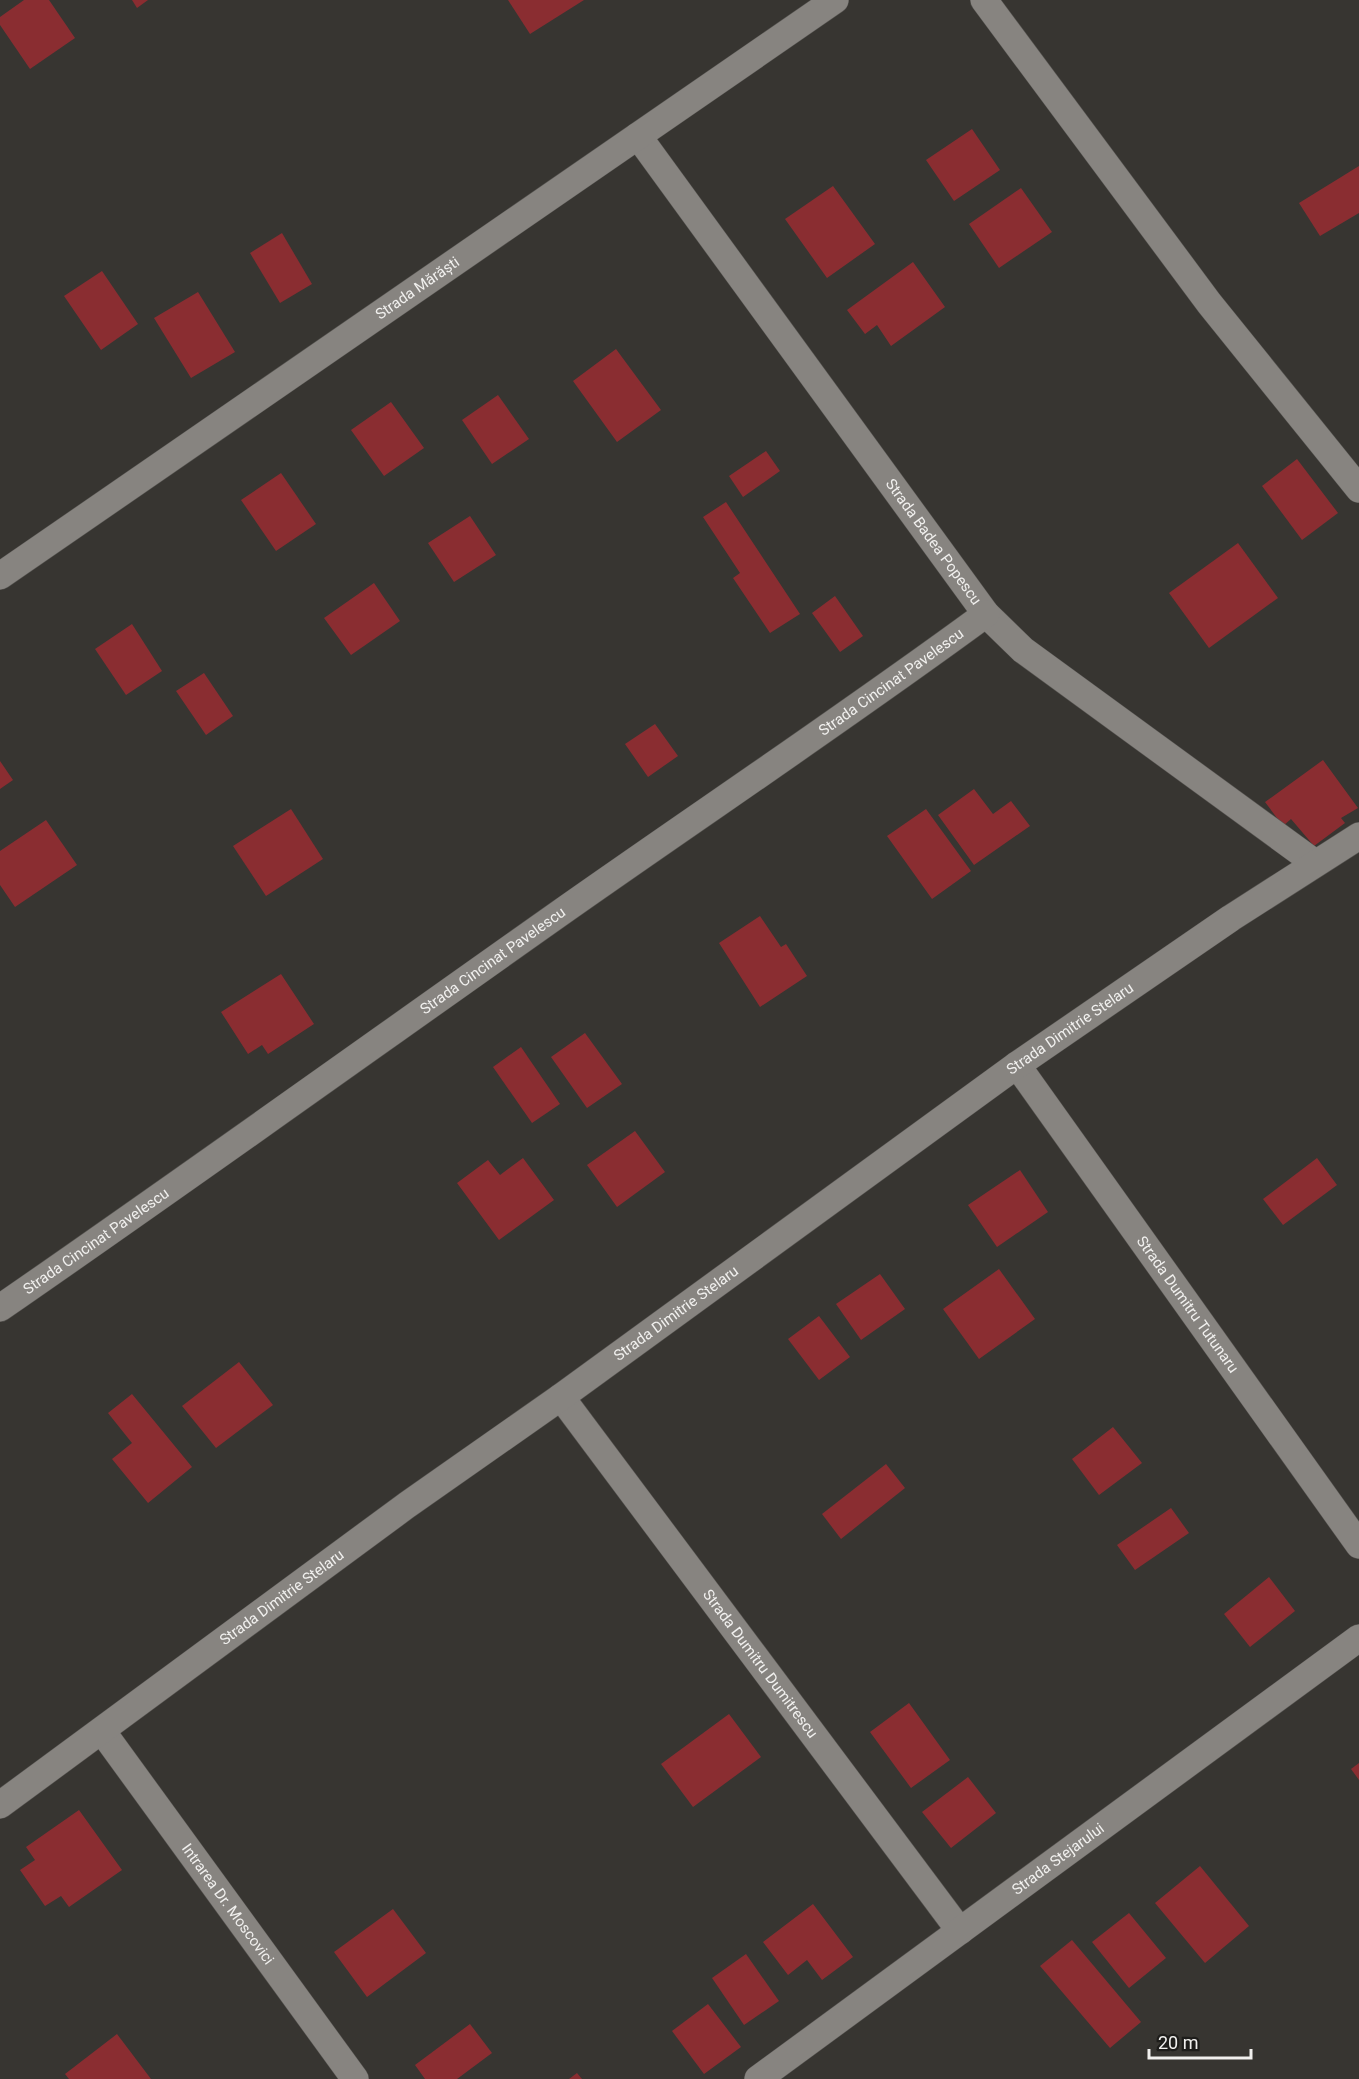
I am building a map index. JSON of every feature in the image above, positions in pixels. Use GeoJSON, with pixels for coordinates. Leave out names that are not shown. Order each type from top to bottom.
{"type":"FeatureCollection","features":[{"type":"Feature","properties":{"kind":"street","name":"Strada Mărăști"},"geometry":{"type":"LineString","coordinates":[[0,576],[835,0]]}},
{"type":"Feature","properties":{"kind":"street"},"geometry":{"type":"LineString","coordinates":[[984,0],[1209,303],[1359,489]]}},
{"type":"Feature","properties":{"kind":"street","name":"Strada Badea Popescu"},"geometry":{"type":"LineString","coordinates":[[638,136],[986,614],[1023,650],[1315,863]]}},
{"type":"Feature","properties":{"kind":"street","name":"Strada Cincinat Pavelescu"},"geometry":{"type":"LineString","coordinates":[[0,1308],[560,913],[902,677],[986,614]]}},
{"type":"Feature","properties":{"kind":"street","name":"Strada Dimitrie Stelaru"},"geometry":{"type":"LineString","coordinates":[[0,1805],[407,1505],[561,1397],[1017,1065],[1231,918],[1359,836]]}},
{"type":"Feature","properties":{"kind":"street","name":"Strada Dumitru Tutunaru"},"geometry":{"type":"LineString","coordinates":[[1017,1065],[1359,1545]]}},
{"type":"Feature","properties":{"kind":"street","name":"Strada Dumitru Dumitrescu"},"geometry":{"type":"LineString","coordinates":[[561,1397],[960,1931]]}},
{"type":"Feature","properties":{"kind":"street","name":"Strada Stejarului"},"geometry":{"type":"LineString","coordinates":[[758,2079],[1359,1638]]}},
{"type":"Feature","properties":{"kind":"street","name":"Intrarea Dr. Moscovici"},"geometry":{"type":"LineString","coordinates":[[102,1731],[355,2079]]}},
{"type":"Feature","properties":{"kind":"building"},"geometry":{"type":"Polygon","coordinates":[[[24,0],[49,0],[75,38],[30,69],[0,25],[0,17],[24,0]]]}},
{"type":"Feature","properties":{"kind":"building"},"geometry":{"type":"Polygon","coordinates":[[[132,0],[148,0],[137,8],[132,0]]]}},
{"type":"Feature","properties":{"kind":"building"},"geometry":{"type":"Polygon","coordinates":[[[508,0],[584,0],[530,34],[508,0]]]}},
{"type":"Feature","properties":{"kind":"building"},"geometry":{"type":"Polygon","coordinates":[[[972,129],[1000,170],[954,201],[926,160],[972,129]]]}},
{"type":"Feature","properties":{"kind":"building"},"geometry":{"type":"Polygon","coordinates":[[[1359,166],[1359,213],[1320,236],[1299,203],[1359,166]]]}},
{"type":"Feature","properties":{"kind":"building"},"geometry":{"type":"Polygon","coordinates":[[[833,186],[875,244],[827,278],[785,219],[833,186]]]}},
{"type":"Feature","properties":{"kind":"building"},"geometry":{"type":"Polygon","coordinates":[[[1021,188],[1052,232],[999,268],[969,224],[1021,188]]]}},
{"type":"Feature","properties":{"kind":"building"},"geometry":{"type":"Polygon","coordinates":[[[282,233],[312,284],[280,303],[250,253],[282,233]]]}},
{"type":"Feature","properties":{"kind":"building"},"geometry":{"type":"Polygon","coordinates":[[[913,262],[945,307],[891,346],[877,325],[865,334],[847,310],[913,262]]]}},
{"type":"Feature","properties":{"kind":"building"},"geometry":{"type":"Polygon","coordinates":[[[102,271],[138,324],[101,350],[64,296],[102,271]]]}},
{"type":"Feature","properties":{"kind":"building"},"geometry":{"type":"Polygon","coordinates":[[[198,292],[235,352],[191,378],[154,318],[198,292]]]}},
{"type":"Feature","properties":{"kind":"building"},"geometry":{"type":"Polygon","coordinates":[[[616,349],[661,410],[617,442],[573,381],[616,349]]]}},
{"type":"Feature","properties":{"kind":"building"},"geometry":{"type":"Polygon","coordinates":[[[498,395],[529,439],[492,464],[462,420],[498,395]]]}},
{"type":"Feature","properties":{"kind":"building"},"geometry":{"type":"Polygon","coordinates":[[[391,402],[424,448],[384,476],[351,430],[391,402]]]}},
{"type":"Feature","properties":{"kind":"building"},"geometry":{"type":"Polygon","coordinates":[[[766,451],[780,471],[743,497],[729,476],[766,451]]]}},
{"type":"Feature","properties":{"kind":"building"},"geometry":{"type":"Polygon","coordinates":[[[1297,459],[1338,513],[1302,540],[1262,486],[1297,459]]]}},
{"type":"Feature","properties":{"kind":"building"},"geometry":{"type":"Polygon","coordinates":[[[281,473],[316,524],[276,551],[241,500],[281,473]]]}},
{"type":"Feature","properties":{"kind":"building"},"geometry":{"type":"Polygon","coordinates":[[[726,502],[800,614],[770,633],[733,578],[740,573],[703,517],[726,502]]]}},
{"type":"Feature","properties":{"kind":"building"},"geometry":{"type":"Polygon","coordinates":[[[470,516],[496,555],[454,582],[428,543],[470,516]]]}},
{"type":"Feature","properties":{"kind":"building"},"geometry":{"type":"Polygon","coordinates":[[[1238,543],[1278,598],[1209,648],[1169,593],[1238,543]]]}},
{"type":"Feature","properties":{"kind":"building"},"geometry":{"type":"Polygon","coordinates":[[[374,583],[400,621],[351,655],[324,618],[374,583]]]}},
{"type":"Feature","properties":{"kind":"building"},"geometry":{"type":"Polygon","coordinates":[[[835,596],[863,636],[840,652],[812,613],[835,596]]]}},
{"type":"Feature","properties":{"kind":"building"},"geometry":{"type":"Polygon","coordinates":[[[132,624],[162,671],[126,695],[95,649],[132,624]]]}},
{"type":"Feature","properties":{"kind":"building"},"geometry":{"type":"Polygon","coordinates":[[[204,673],[233,716],[206,735],[176,691],[204,673]]]}},
{"type":"Feature","properties":{"kind":"building"},"geometry":{"type":"Polygon","coordinates":[[[655,724],[678,756],[648,777],[625,744],[655,724]]]}},
{"type":"Feature","properties":{"kind":"building"},"geometry":{"type":"Polygon","coordinates":[[[1323,760],[1358,808],[1341,818],[1345,823],[1314,846],[1291,819],[1283,826],[1265,802],[1323,760]]]}},
{"type":"Feature","properties":{"kind":"building"},"geometry":{"type":"Polygon","coordinates":[[[0,761],[13,780],[0,789],[0,761]]]}},
{"type":"Feature","properties":{"kind":"building"},"geometry":{"type":"Polygon","coordinates":[[[974,789],[993,814],[1011,801],[1030,826],[974,865],[938,815],[974,789]]]}},
{"type":"Feature","properties":{"kind":"building"},"geometry":{"type":"Polygon","coordinates":[[[291,809],[323,859],[266,896],[233,846],[291,809]]]}},
{"type":"Feature","properties":{"kind":"building"},"geometry":{"type":"Polygon","coordinates":[[[926,809],[971,871],[932,899],[887,836],[926,809]]]}},
{"type":"Feature","properties":{"kind":"building"},"geometry":{"type":"Polygon","coordinates":[[[46,820],[77,865],[15,907],[0,885],[0,851],[46,820]]]}},
{"type":"Feature","properties":{"kind":"building"},"geometry":{"type":"Polygon","coordinates":[[[760,916],[781,947],[786,944],[807,976],[760,1007],[719,943],[760,916]]]}},
{"type":"Feature","properties":{"kind":"building"},"geometry":{"type":"Polygon","coordinates":[[[281,974],[314,1024],[268,1054],[262,1045],[248,1054],[221,1012],[281,974]]]}},
{"type":"Feature","properties":{"kind":"building"},"geometry":{"type":"Polygon","coordinates":[[[585,1033],[622,1084],[587,1108],[551,1057],[585,1033]]]}},
{"type":"Feature","properties":{"kind":"building"},"geometry":{"type":"Polygon","coordinates":[[[521,1047],[560,1104],[532,1123],[493,1067],[521,1047]]]}},
{"type":"Feature","properties":{"kind":"building"},"geometry":{"type":"Polygon","coordinates":[[[635,1131],[665,1172],[617,1207],[587,1165],[635,1131]]]}},
{"type":"Feature","properties":{"kind":"building"},"geometry":{"type":"Polygon","coordinates":[[[523,1158],[554,1200],[499,1240],[457,1183],[488,1160],[500,1175],[523,1158]]]}},
{"type":"Feature","properties":{"kind":"building"},"geometry":{"type":"Polygon","coordinates":[[[1317,1158],[1337,1185],[1283,1225],[1263,1199],[1317,1158]]]}},
{"type":"Feature","properties":{"kind":"building"},"geometry":{"type":"Polygon","coordinates":[[[1020,1170],[1048,1212],[997,1247],[968,1205],[1020,1170]]]}},
{"type":"Feature","properties":{"kind":"building"},"geometry":{"type":"Polygon","coordinates":[[[999,1269],[1035,1319],[979,1359],[943,1309],[999,1269]]]}},
{"type":"Feature","properties":{"kind":"building"},"geometry":{"type":"Polygon","coordinates":[[[880,1274],[905,1309],[861,1340],[836,1304],[880,1274]]]}},
{"type":"Feature","properties":{"kind":"building"},"geometry":{"type":"Polygon","coordinates":[[[819,1316],[850,1357],[819,1380],[788,1339],[819,1316]]]}},
{"type":"Feature","properties":{"kind":"building"},"geometry":{"type":"Polygon","coordinates":[[[239,1362],[273,1405],[216,1448],[182,1406],[239,1362]]]}},
{"type":"Feature","properties":{"kind":"building"},"geometry":{"type":"Polygon","coordinates":[[[132,1394],[192,1467],[148,1503],[112,1459],[132,1443],[108,1413],[132,1394]]]}},
{"type":"Feature","properties":{"kind":"building"},"geometry":{"type":"Polygon","coordinates":[[[1113,1427],[1142,1463],[1099,1495],[1072,1459],[1113,1427]]]}},
{"type":"Feature","properties":{"kind":"building"},"geometry":{"type":"Polygon","coordinates":[[[886,1464],[905,1488],[841,1539],[822,1514],[886,1464]]]}},
{"type":"Feature","properties":{"kind":"building"},"geometry":{"type":"Polygon","coordinates":[[[1171,1508],[1189,1533],[1135,1570],[1117,1545],[1171,1508]]]}},
{"type":"Feature","properties":{"kind":"building"},"geometry":{"type":"Polygon","coordinates":[[[1269,1577],[1295,1611],[1250,1647],[1224,1614],[1269,1577]]]}},
{"type":"Feature","properties":{"kind":"building"},"geometry":{"type":"Polygon","coordinates":[[[909,1703],[950,1760],[911,1788],[870,1732],[909,1703]]]}},
{"type":"Feature","properties":{"kind":"building"},"geometry":{"type":"Polygon","coordinates":[[[729,1714],[761,1757],[693,1807],[661,1764],[729,1714]]]}},
{"type":"Feature","properties":{"kind":"building"},"geometry":{"type":"Polygon","coordinates":[[[1359,1763],[1359,1780],[1351,1769],[1359,1763]]]}},
{"type":"Feature","properties":{"kind":"building"},"geometry":{"type":"Polygon","coordinates":[[[968,1777],[996,1813],[951,1848],[922,1812],[968,1777]]]}},
{"type":"Feature","properties":{"kind":"building"},"geometry":{"type":"Polygon","coordinates":[[[79,1810],[122,1870],[69,1907],[61,1896],[45,1906],[20,1870],[35,1860],[26,1847],[79,1810]]]}},
{"type":"Feature","properties":{"kind":"building"},"geometry":{"type":"Polygon","coordinates":[[[1200,1866],[1249,1926],[1205,1963],[1155,1903],[1200,1866]]]}},
{"type":"Feature","properties":{"kind":"building"},"geometry":{"type":"Polygon","coordinates":[[[813,1904],[853,1957],[822,1980],[807,1960],[788,1975],[763,1942],[813,1904]]]}},
{"type":"Feature","properties":{"kind":"building"},"geometry":{"type":"Polygon","coordinates":[[[393,1909],[426,1953],[367,1997],[334,1952],[393,1909]]]}},
{"type":"Feature","properties":{"kind":"building"},"geometry":{"type":"Polygon","coordinates":[[[1129,1913],[1166,1958],[1129,1988],[1092,1942],[1129,1913]]]}},
{"type":"Feature","properties":{"kind":"building"},"geometry":{"type":"Polygon","coordinates":[[[1072,1940],[1141,2022],[1110,2048],[1040,1966],[1072,1940]]]}},
{"type":"Feature","properties":{"kind":"building"},"geometry":{"type":"Polygon","coordinates":[[[746,1954],[779,2001],[744,2025],[712,1978],[746,1954]]]}},
{"type":"Feature","properties":{"kind":"building"},"geometry":{"type":"Polygon","coordinates":[[[708,2004],[741,2047],[704,2074],[672,2031],[708,2004]]]}},
{"type":"Feature","properties":{"kind":"building"},"geometry":{"type":"Polygon","coordinates":[[[470,2024],[492,2053],[457,2079],[425,2079],[415,2065],[470,2024]]]}},
{"type":"Feature","properties":{"kind":"building"},"geometry":{"type":"Polygon","coordinates":[[[117,2034],[151,2079],[69,2079],[65,2074],[117,2034]]]}},
{"type":"Feature","properties":{"kind":"building"},"geometry":{"type":"Polygon","coordinates":[[[577,2073],[582,2079],[569,2079],[577,2073]]]}}]}
